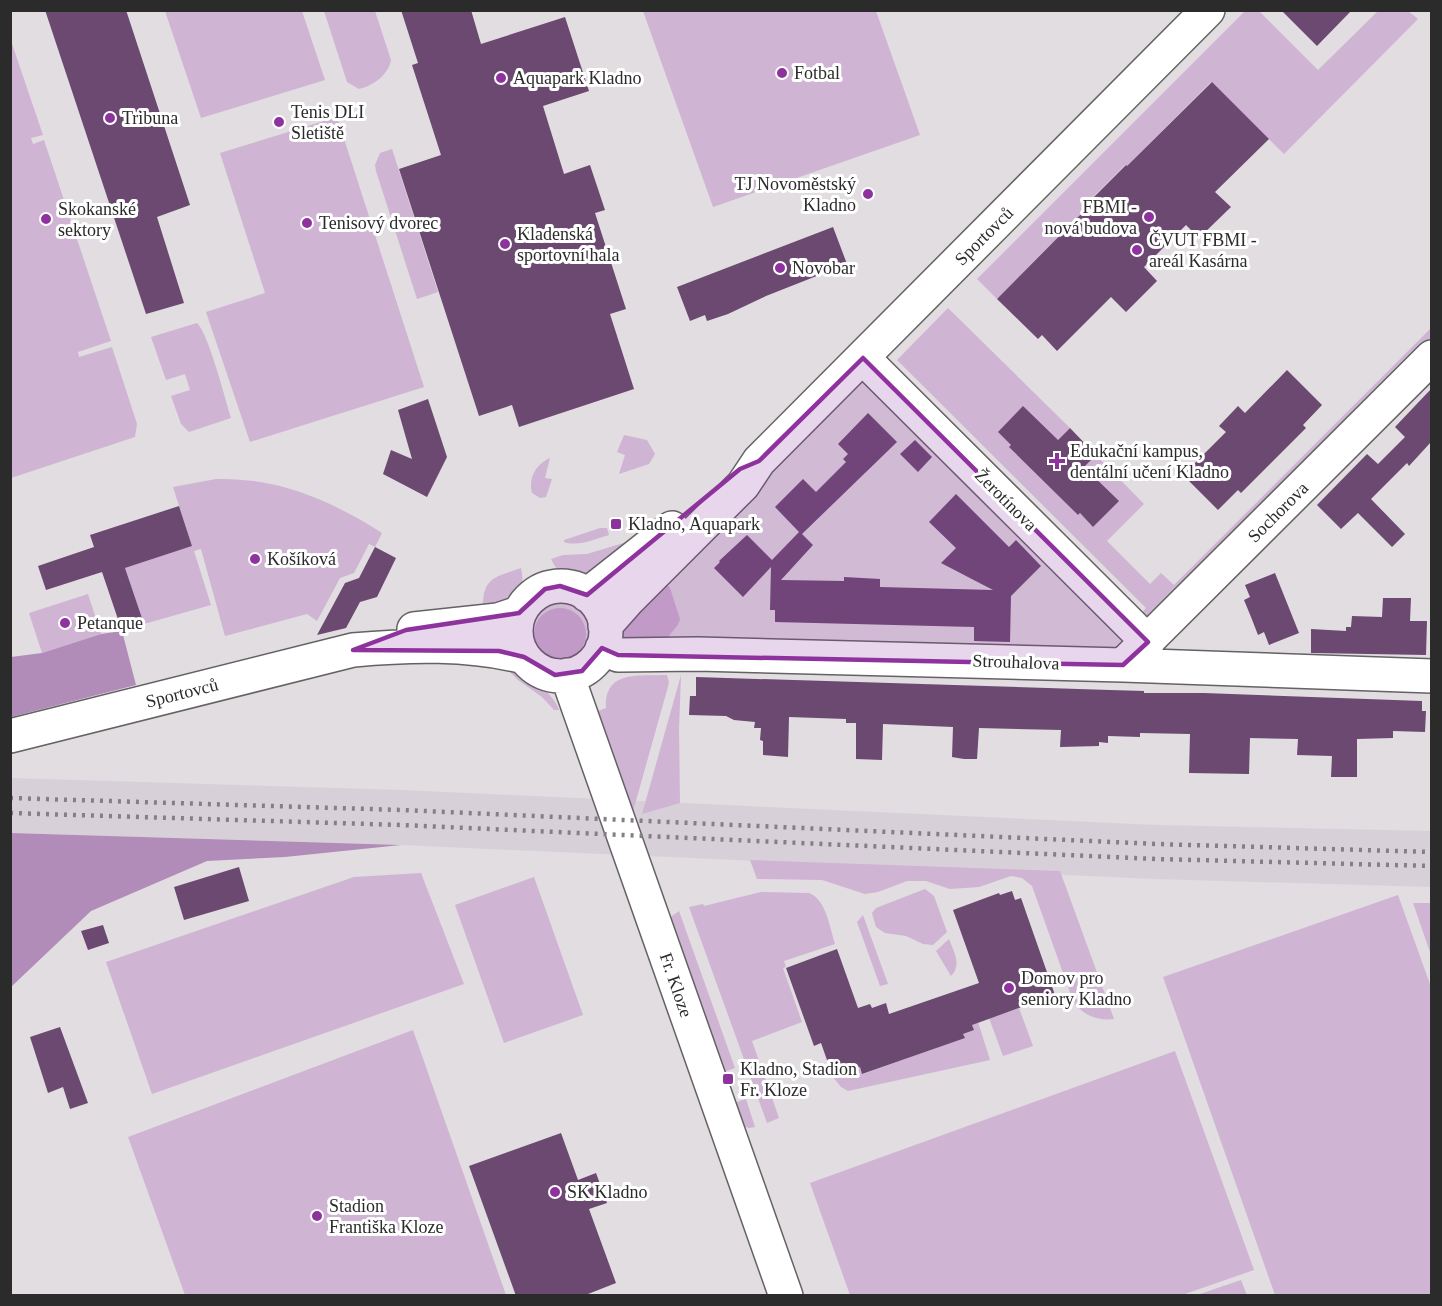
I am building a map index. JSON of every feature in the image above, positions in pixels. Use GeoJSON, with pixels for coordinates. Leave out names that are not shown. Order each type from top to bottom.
{"type":"FeatureCollection","features":[{"type":"Feature","properties":{"kind":"street","name":"Sportovců"},"geometry":{"type":"LineString","coordinates":[[10,736],[352,650],[390,646],[479,648],[524,657],[532,666],[555,675],[567,675],[582,670],[593,661],[603,637],[656,571],[743,485],[759,461],[1208,10]]}},
{"type":"Feature","properties":{"kind":"street","name":"Sochorova"},"geometry":{"type":"LineString","coordinates":[[1123,665],[1431,357]]}},
{"type":"Feature","properties":{"kind":"street","name":"Žerotínova"},"geometry":{"type":"LineString","coordinates":[[864,358],[1148,642]]}},
{"type":"Feature","properties":{"kind":"street","name":"Sportovců"},"geometry":{"type":"LineString","coordinates":[[352,650],[379,637],[406,630],[498,620],[519,613],[527,602],[545,589],[560,586],[574,588],[587,595],[648,549],[740,469],[759,461]]}},
{"type":"Feature","properties":{"kind":"street"},"geometry":{"type":"LineString","coordinates":[[587,595],[598,605],[603,637]]}},
{"type":"Feature","properties":{"kind":"street"},"geometry":{"type":"LineString","coordinates":[[519,613],[516,632],[518,646],[524,657]]}},
{"type":"Feature","properties":{"kind":"street","name":"Strouhalova"},"geometry":{"type":"LineString","coordinates":[[603,637],[618,655],[698,654],[1431,676]]}},
{"type":"Feature","properties":{"kind":"street","name":"Fr. Kloze"},"geometry":{"type":"LineString","coordinates":[[567,675],[786,1296]]}},
{"type":"Feature","properties":{"kind":"highlighted area"},"geometry":{"type":"Polygon","coordinates":[[[863,358],[1148,642],[1123,665],[618,655],[602,648],[582,671],[555,675],[524,657],[499,651],[353,650],[406,630],[519,613],[545,589],[560,586],[587,595],[740,469],[759,461],[863,358]]]}},
{"type":"Feature","properties":{"kind":"shaded area"},"geometry":{"type":"Polygon","coordinates":[[[165,11],[302,11],[325,80],[201,118],[165,11]]]}},
{"type":"Feature","properties":{"kind":"shaded area"},"geometry":{"type":"Polygon","coordinates":[[[324,11],[375,11],[391,60],[380,79],[359,89],[347,82],[324,11]]]}},
{"type":"Feature","properties":{"kind":"shaded area","name":"Fotbal"},"geometry":{"type":"Polygon","coordinates":[[[643,11],[876,11],[920,135],[713,207],[643,11]]]}},
{"type":"Feature","properties":{"kind":"shaded area"},"geometry":{"type":"Polygon","coordinates":[[[1245,11],[1259,11],[1318,70],[1378,11],[1408,11],[1418,19],[1284,154],[1211,82],[1083,207],[1085,210],[997,299],[977,279],[1245,11]]]}},
{"type":"Feature","properties":{"kind":"shaded area"},"geometry":{"type":"Polygon","coordinates":[[[10,38],[43,135],[31,138],[33,144],[44,140],[111,341],[78,352],[79,357],[112,347],[137,424],[135,437],[11,478],[10,38]]]}},
{"type":"Feature","properties":{"kind":"shaded area","name":"Tenisový dvorec"},"geometry":{"type":"Polygon","coordinates":[[[337,117],[424,387],[250,442],[206,312],[265,293],[220,153],[337,117]]]}},
{"type":"Feature","properties":{"kind":"shaded area"},"geometry":{"type":"Polygon","coordinates":[[[392,149],[438,292],[417,299],[375,165],[380,153],[392,149]]]}},
{"type":"Feature","properties":{"kind":"shaded area"},"geometry":{"type":"Polygon","coordinates":[[[948,308],[1070,428],[1058,440],[998,432],[1078,515],[1080,513],[1093,527],[1118,501],[1084,467],[1096,455],[1144,504],[1107,541],[1150,584],[1161,573],[1174,585],[1431,328],[1431,343],[1158,618],[1137,618],[1146,608],[897,360],[948,308]]]}},
{"type":"Feature","properties":{"kind":"shaded area"},"geometry":{"type":"Polygon","coordinates":[[[197,323],[207,340],[231,418],[189,432],[181,424],[171,396],[190,390],[185,374],[166,380],[151,337],[197,323]]]}},
{"type":"Feature","properties":{"kind":"shaded area"},"geometry":{"type":"Polygon","coordinates":[[[624,435],[647,440],[655,454],[649,464],[619,474],[625,455],[617,452],[624,435]]]}},
{"type":"Feature","properties":{"kind":"shaded area"},"geometry":{"type":"Polygon","coordinates":[[[550,458],[545,478],[552,479],[546,497],[540,498],[532,493],[532,477],[537,468],[550,458]]]}},
{"type":"Feature","properties":{"kind":"shaded area"},"geometry":{"type":"Polygon","coordinates":[[[216,479],[261,482],[303,493],[344,511],[382,533],[375,547],[369,544],[354,573],[340,578],[317,621],[307,614],[225,636],[201,549],[194,551],[211,605],[144,624],[125,568],[192,546],[173,487],[216,479]]]}},
{"type":"Feature","properties":{"kind":"shaded area"},"geometry":{"type":"Polygon","coordinates":[[[600,528],[607,528],[609,535],[581,543],[564,542],[564,540],[600,528]]]}},
{"type":"Feature","properties":{"kind":"shaded area"},"geometry":{"type":"Polygon","coordinates":[[[630,541],[580,583],[563,575],[551,559],[563,555],[587,554],[630,541]]]}},
{"type":"Feature","properties":{"kind":"shaded area"},"geometry":{"type":"Polygon","coordinates":[[[521,568],[522,579],[518,594],[507,603],[483,612],[484,592],[491,581],[521,568]]]}},
{"type":"Feature","properties":{"kind":"shaded area"},"geometry":{"type":"Polygon","coordinates":[[[662,579],[670,588],[680,619],[668,638],[667,648],[617,638],[616,631],[662,579]]]}},
{"type":"Feature","properties":{"kind":"shaded area","name":"Petanque"},"geometry":{"type":"Polygon","coordinates":[[[88,594],[101,634],[42,653],[29,613],[88,594]]]}},
{"type":"Feature","properties":{"kind":"shaded area"},"geometry":{"type":"Polygon","coordinates":[[[560,608],[574,612],[582,620],[586,634],[582,648],[574,656],[560,660],[546,656],[538,648],[534,634],[538,620],[546,612],[560,608]]]}},
{"type":"Feature","properties":{"kind":"shaded area"},"geometry":{"type":"Polygon","coordinates":[[[122,631],[136,685],[11,717],[11,657],[42,653],[101,634],[122,631]]]}},
{"type":"Feature","properties":{"kind":"shaded area"},"geometry":{"type":"Polygon","coordinates":[[[510,664],[544,690],[559,710],[554,710],[542,697],[518,680],[506,668],[510,664]]]}},
{"type":"Feature","properties":{"kind":"shaded area"},"geometry":{"type":"Polygon","coordinates":[[[667,675],[669,683],[632,815],[598,711],[606,708],[607,696],[617,681],[635,676],[667,675]]]}},
{"type":"Feature","properties":{"kind":"shaded area"},"geometry":{"type":"Polygon","coordinates":[[[681,675],[680,803],[642,814],[681,675]]]}},
{"type":"Feature","properties":{"kind":"shaded area"},"geometry":{"type":"Polygon","coordinates":[[[11,778],[403,790],[1157,825],[1431,831],[1432,887],[1155,879],[401,845],[11,833],[11,778]]]}},
{"type":"Feature","properties":{"kind":"shaded area"},"geometry":{"type":"Polygon","coordinates":[[[11,833],[401,845],[285,857],[207,861],[91,911],[11,987],[11,833]]]}},
{"type":"Feature","properties":{"kind":"shaded area"},"geometry":{"type":"Polygon","coordinates":[[[750,860],[1060,871],[1114,1019],[1090,1016],[1073,1001],[1032,886],[1022,878],[1011,876],[979,887],[950,889],[926,881],[907,881],[878,892],[865,894],[822,880],[757,879],[750,860]]]}},
{"type":"Feature","properties":{"kind":"shaded area"},"geometry":{"type":"Polygon","coordinates":[[[421,873],[464,984],[152,1094],[106,962],[354,877],[421,873]]]}},
{"type":"Feature","properties":{"kind":"shaded area"},"geometry":{"type":"Polygon","coordinates":[[[534,877],[583,1015],[504,1043],[455,905],[534,877]]]}},
{"type":"Feature","properties":{"kind":"shaded area"},"geometry":{"type":"Polygon","coordinates":[[[925,889],[934,896],[947,932],[933,945],[923,944],[906,936],[885,933],[876,927],[872,913],[876,908],[925,889]]]}},
{"type":"Feature","properties":{"kind":"shaded area"},"geometry":{"type":"Polygon","coordinates":[[[761,892],[809,893],[815,896],[820,901],[826,915],[835,944],[784,961],[786,967],[783,968],[802,1022],[752,1041],[779,1118],[767,1123],[689,907],[703,904],[704,906],[761,892]]]}},
{"type":"Feature","properties":{"kind":"shaded area"},"geometry":{"type":"Polygon","coordinates":[[[1398,895],[1431,987],[1431,1295],[1275,1295],[1163,977],[1398,895]]]}},
{"type":"Feature","properties":{"kind":"shaded area"},"geometry":{"type":"Polygon","coordinates":[[[1413,903],[1431,903],[1431,955],[1413,903]]]}},
{"type":"Feature","properties":{"kind":"shaded area"},"geometry":{"type":"Polygon","coordinates":[[[679,911],[735,1068],[724,1072],[668,919],[679,911]]]}},
{"type":"Feature","properties":{"kind":"shaded area"},"geometry":{"type":"Polygon","coordinates":[[[863,915],[888,984],[880,986],[857,922],[863,915]]]}},
{"type":"Feature","properties":{"kind":"shaded area"},"geometry":{"type":"Polygon","coordinates":[[[949,939],[957,963],[951,976],[936,951],[949,939]]]}},
{"type":"Feature","properties":{"kind":"shaded area"},"geometry":{"type":"Polygon","coordinates":[[[1019,1008],[1033,1046],[1003,1056],[989,1018],[1019,1008]]]}},
{"type":"Feature","properties":{"kind":"shaded area"},"geometry":{"type":"Polygon","coordinates":[[[978,1022],[990,1060],[848,1091],[841,1087],[833,1077],[860,1067],[863,1074],[964,1038],[963,1034],[973,1030],[972,1024],[978,1022]]]}},
{"type":"Feature","properties":{"kind":"shaded area","name":"Stadion Františka Kloze"},"geometry":{"type":"Polygon","coordinates":[[[413,1030],[506,1295],[185,1295],[128,1137],[413,1030]]]}},
{"type":"Feature","properties":{"kind":"shaded area"},"geometry":{"type":"Polygon","coordinates":[[[1175,1051],[1254,1270],[1182,1295],[850,1295],[810,1183],[1175,1051]]]}},
{"type":"Feature","properties":{"kind":"shaded area"},"geometry":{"type":"Polygon","coordinates":[[[746,1099],[755,1127],[749,1128],[741,1125],[734,1103],[746,1099]]]}},
{"type":"Feature","properties":{"kind":"shaded area"},"geometry":{"type":"Polygon","coordinates":[[[1241,1280],[1247,1295],[1197,1295],[1241,1280]]]}},
{"type":"Feature","properties":{"kind":"building","name":"Tribuna"},"geometry":{"type":"Polygon","coordinates":[[[45,10],[126,10],[190,205],[157,217],[184,303],[146,314],[45,10]]]}},
{"type":"Feature","properties":{"kind":"building","name":"Kladenská sportovní hala"},"geometry":{"type":"Polygon","coordinates":[[[401,10],[471,10],[481,44],[565,17],[589,91],[543,106],[564,174],[590,165],[605,210],[595,213],[626,309],[610,314],[634,389],[519,427],[512,405],[479,416],[399,169],[441,155],[412,65],[418,63],[401,10]]]}},
{"type":"Feature","properties":{"kind":"building"},"geometry":{"type":"Polygon","coordinates":[[[1281,10],[1352,10],[1317,46],[1281,10]]]}},
{"type":"Feature","properties":{"kind":"building","name":"FBMI - nová budova"},"geometry":{"type":"Polygon","coordinates":[[[1212,82],[1269,139],[1215,192],[1231,207],[1199,238],[1186,225],[1144,267],[1157,281],[1126,312],[1111,297],[1057,351],[1042,335],[1038,339],[997,299],[1085,210],[1083,208],[1212,82]]]}},
{"type":"Feature","properties":{"kind":"building"},"geometry":{"type":"Polygon","coordinates":[[[833,227],[847,264],[766,296],[728,314],[707,321],[705,315],[690,321],[677,287],[833,227]]]}},
{"type":"Feature","properties":{"kind":"building"},"geometry":{"type":"Polygon","coordinates":[[[1287,370],[1322,405],[1303,425],[1306,428],[1241,493],[1238,490],[1218,510],[1183,475],[1226,432],[1219,426],[1238,406],[1245,413],[1287,370]]]}},
{"type":"Feature","properties":{"kind":"building"},"geometry":{"type":"Polygon","coordinates":[[[1431,389],[1431,442],[1409,466],[1407,463],[1371,499],[1405,534],[1392,547],[1358,513],[1341,529],[1317,505],[1367,454],[1378,464],[1405,437],[1395,427],[1431,389]]]}},
{"type":"Feature","properties":{"kind":"building"},"geometry":{"type":"Polygon","coordinates":[[[428,399],[447,457],[427,497],[383,474],[391,450],[412,459],[398,410],[428,399]]]}},
{"type":"Feature","properties":{"kind":"building","name":"Edukační kampus, dentální učení Kladno"},"geometry":{"type":"Polygon","coordinates":[[[1023,406],[1058,440],[1070,428],[1096,455],[1084,467],[1119,501],[1093,527],[1009,447],[1011,445],[998,432],[1023,406]]]}},
{"type":"Feature","properties":{"kind":"building"},"geometry":{"type":"Polygon","coordinates":[[[868,413],[897,442],[802,534],[813,545],[781,580],[844,581],[844,577],[880,579],[880,587],[993,590],[941,563],[956,548],[929,522],[956,494],[1009,547],[1016,540],[1041,566],[1011,596],[1010,642],[974,641],[974,627],[775,622],[775,610],[770,610],[771,567],[743,597],[714,568],[747,535],[772,560],[799,532],[775,507],[803,479],[816,492],[846,462],[843,459],[848,454],[838,444],[868,413]]]}},
{"type":"Feature","properties":{"kind":"building"},"geometry":{"type":"Polygon","coordinates":[[[915,440],[932,457],[918,472],[900,454],[915,440]]]}},
{"type":"Feature","properties":{"kind":"building"},"geometry":{"type":"Polygon","coordinates":[[[179,506],[192,546],[125,568],[144,624],[122,631],[102,572],[46,590],[38,566],[94,547],[90,535],[179,506]]]}},
{"type":"Feature","properties":{"kind":"building"},"geometry":{"type":"Polygon","coordinates":[[[375,547],[396,558],[377,597],[360,602],[346,628],[317,635],[345,583],[359,578],[375,547]]]}},
{"type":"Feature","properties":{"kind":"building"},"geometry":{"type":"Polygon","coordinates":[[[1275,573],[1299,633],[1269,645],[1264,632],[1258,635],[1244,600],[1250,597],[1245,585],[1275,573]]]}},
{"type":"Feature","properties":{"kind":"building"},"geometry":{"type":"Polygon","coordinates":[[[1383,598],[1411,598],[1410,621],[1427,621],[1426,655],[1311,653],[1311,629],[1346,631],[1346,627],[1351,627],[1352,616],[1382,617],[1383,598]]]}},
{"type":"Feature","properties":{"kind":"building"},"geometry":{"type":"Polygon","coordinates":[[[696,677],[1422,701],[1422,711],[1426,711],[1425,732],[1393,731],[1393,738],[1357,739],[1357,777],[1331,777],[1332,756],[1297,755],[1298,739],[1250,738],[1249,774],[1189,773],[1190,734],[1140,733],[1140,737],[1108,736],[1108,743],[1099,742],[1099,746],[1060,747],[1061,730],[979,728],[977,759],[964,759],[952,757],[953,727],[883,724],[882,760],[856,759],[856,723],[846,723],[846,719],[789,717],[788,757],[763,755],[763,741],[760,740],[761,728],[754,728],[755,722],[734,720],[726,716],[689,715],[690,696],[696,696],[696,677]]]}},
{"type":"Feature","properties":{"kind":"building"},"geometry":{"type":"Polygon","coordinates":[[[239,867],[249,901],[184,920],[174,887],[239,867]]]}},
{"type":"Feature","properties":{"kind":"building","name":"Domov pro seniory Kladno"},"geometry":{"type":"Polygon","coordinates":[[[1012,891],[1015,900],[1021,898],[1055,995],[972,1025],[974,1030],[963,1034],[965,1038],[862,1074],[860,1067],[833,1077],[821,1043],[814,1046],[786,968],[837,949],[858,1008],[870,1004],[872,1008],[886,1003],[889,1014],[979,983],[953,910],[999,893],[1000,895],[1012,891]]]}},
{"type":"Feature","properties":{"kind":"building"},"geometry":{"type":"Polygon","coordinates":[[[103,925],[109,943],[88,950],[81,931],[103,925]]]}},
{"type":"Feature","properties":{"kind":"building"},"geometry":{"type":"Polygon","coordinates":[[[60,1027],[88,1103],[70,1109],[63,1087],[48,1093],[30,1037],[60,1027]]]}},
{"type":"Feature","properties":{"kind":"building"},"geometry":{"type":"Polygon","coordinates":[[[561,1133],[578,1180],[596,1173],[607,1203],[589,1209],[616,1283],[583,1296],[516,1296],[469,1166],[561,1133]]]}},
{"type":"Feature","properties":{"kind":"railway"},"geometry":{"type":"LineString","coordinates":[[10,798],[402,810],[1157,844],[1432,852]]}},
{"type":"Feature","properties":{"kind":"railway"},"geometry":{"type":"LineString","coordinates":[[10,813],[401,825],[1156,859],[1432,866]]}},
{"type":"Feature","properties":{"kind":"place","name":"Fotbal"},"geometry":{"type":"Point","coordinates":[782,73]}},
{"type":"Feature","properties":{"kind":"place","name":"Aquapark Kladno"},"geometry":{"type":"Point","coordinates":[501,78]}},
{"type":"Feature","properties":{"kind":"place","name":"Tribuna"},"geometry":{"type":"Point","coordinates":[110,118]}},
{"type":"Feature","properties":{"kind":"place","name":"Tenis DLI Sletiště"},"geometry":{"type":"Point","coordinates":[279,122]}},
{"type":"Feature","properties":{"kind":"place","name":"TJ Novoměstský Kladno"},"geometry":{"type":"Point","coordinates":[868,194]}},
{"type":"Feature","properties":{"kind":"place","name":"FBMI - nová budova"},"geometry":{"type":"Point","coordinates":[1149,217]}},
{"type":"Feature","properties":{"kind":"place","name":"Skokanské sektory"},"geometry":{"type":"Point","coordinates":[46,219]}},
{"type":"Feature","properties":{"kind":"place","name":"Tenisový dvorec"},"geometry":{"type":"Point","coordinates":[307,223]}},
{"type":"Feature","properties":{"kind":"place","name":"Kladenská sportovní hala"},"geometry":{"type":"Point","coordinates":[505,244]}},
{"type":"Feature","properties":{"kind":"place","name":"ČVUT FBMI - areál Kasárna"},"geometry":{"type":"Point","coordinates":[1137,250]}},
{"type":"Feature","properties":{"kind":"place","name":"Novobar"},"geometry":{"type":"Point","coordinates":[780,268]}},
{"type":"Feature","properties":{"kind":"place","name":"Edukační kampus, dentální učení Kladno"},"geometry":{"type":"Point","coordinates":[1057,461]}},
{"type":"Feature","properties":{"kind":"place","name":"Kladno, Aquapark"},"geometry":{"type":"Point","coordinates":[616,524]}},
{"type":"Feature","properties":{"kind":"place","name":"Košíková"},"geometry":{"type":"Point","coordinates":[255,559]}},
{"type":"Feature","properties":{"kind":"place","name":"Petanque"},"geometry":{"type":"Point","coordinates":[65,623]}},
{"type":"Feature","properties":{"kind":"place","name":"Domov pro seniory Kladno"},"geometry":{"type":"Point","coordinates":[1009,988]}},
{"type":"Feature","properties":{"kind":"place","name":"Kladno, Stadion Fr. Kloze"},"geometry":{"type":"Point","coordinates":[728,1079]}},
{"type":"Feature","properties":{"kind":"place","name":"SK Kladno"},"geometry":{"type":"Point","coordinates":[555,1192]}},
{"type":"Feature","properties":{"kind":"place","name":"Stadion Františka Kloze"},"geometry":{"type":"Point","coordinates":[317,1216]}}]}
